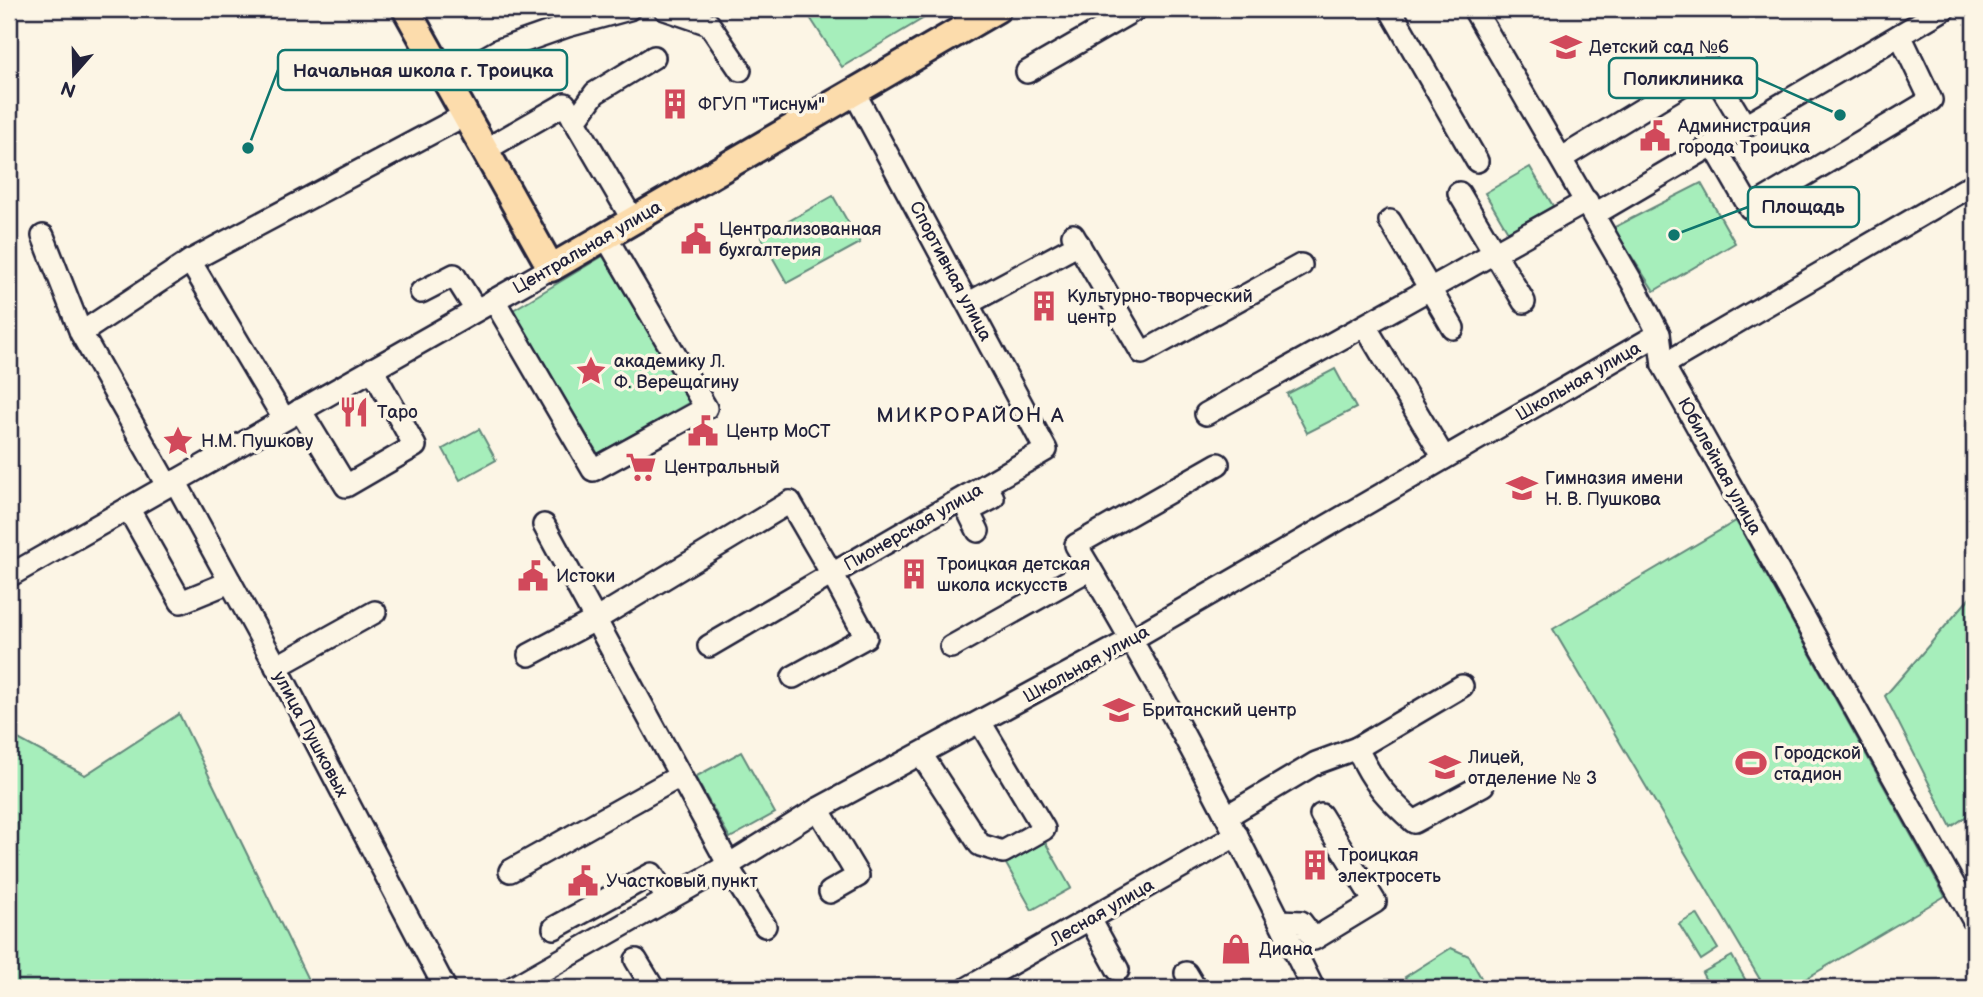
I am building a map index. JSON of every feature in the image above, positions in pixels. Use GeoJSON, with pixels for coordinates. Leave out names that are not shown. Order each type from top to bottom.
{"type":"FeatureCollection","features":[{"type":"Feature","properties":{"kind":"main road"},"geometry":{"type":"LineString","coordinates":[[405,9],[551,268]]}},
{"type":"Feature","properties":{"kind":"main road","name":"Центральная улица"},"geometry":{"type":"LineString","coordinates":[[551,268],[997,9]]}},
{"type":"Feature","properties":{"kind":"street"},"geometry":{"type":"LineString","coordinates":[[446,80],[499,50],[567,26],[629,9]]}},
{"type":"Feature","properties":{"kind":"street"},"geometry":{"type":"LineString","coordinates":[[665,9],[709,24],[740,70]]}},
{"type":"Feature","properties":{"kind":"street"},"geometry":{"type":"LineString","coordinates":[[1027,72],[1136,9]]}},
{"type":"Feature","properties":{"kind":"street"},"geometry":{"type":"LineString","coordinates":[[1390,9],[1476,161]]}},
{"type":"Feature","properties":{"kind":"street","name":"Юбилейная улица"},"geometry":{"type":"LineString","coordinates":[[1474,9],[1591,208],[1659,334],[1663,365],[1974,921]]}},
{"type":"Feature","properties":{"kind":"street"},"geometry":{"type":"LineString","coordinates":[[1206,414],[1495,252],[1591,208],[1713,144],[1944,9]]}},
{"type":"Feature","properties":{"kind":"street"},"geometry":{"type":"LineString","coordinates":[[1713,144],[1750,208],[1931,100],[1900,35]]}},
{"type":"Feature","properties":{"kind":"street"},"geometry":{"type":"LineString","coordinates":[[573,118],[580,114],[595,93],[654,57]]}},
{"type":"Feature","properties":{"kind":"street"},"geometry":{"type":"LineString","coordinates":[[1562,158],[1710,68],[1745,126]]}},
{"type":"Feature","properties":{"kind":"street","name":"Спортивная улица"},"geometry":{"type":"LineString","coordinates":[[854,92],[1046,450]]}},
{"type":"Feature","properties":{"kind":"street"},"geometry":{"type":"LineString","coordinates":[[485,150],[565,104],[628,210]]}},
{"type":"Feature","properties":{"kind":"street"},"geometry":{"type":"LineString","coordinates":[[81,332],[190,261],[465,115]]}},
{"type":"Feature","properties":{"kind":"street"},"geometry":{"type":"LineString","coordinates":[[1663,365],[1974,184]]}},
{"type":"Feature","properties":{"kind":"street"},"geometry":{"type":"LineString","coordinates":[[1459,192],[1524,302]]}},
{"type":"Feature","properties":{"kind":"street"},"geometry":{"type":"LineString","coordinates":[[1390,221],[1453,328]]}},
{"type":"Feature","properties":{"kind":"street","name":"улица Пушковых"},"geometry":{"type":"LineString","coordinates":[[43,236],[81,332],[230,582],[445,988]]}},
{"type":"Feature","properties":{"kind":"street"},"geometry":{"type":"LineString","coordinates":[[421,292],[454,275],[485,305],[593,470],[706,408],[606,237]]}},
{"type":"Feature","properties":{"kind":"street"},"geometry":{"type":"LineString","coordinates":[[969,303],[1076,239],[1142,353],[1301,265]]}},
{"type":"Feature","properties":{"kind":"street"},"geometry":{"type":"LineString","coordinates":[[190,261],[292,415],[346,486],[415,446],[372,369]]}},
{"type":"Feature","properties":{"kind":"street","name":"Центральная улица"},"geometry":{"type":"LineString","coordinates":[[9,576],[551,268]]}},
{"type":"Feature","properties":{"kind":"street"},"geometry":{"type":"LineString","coordinates":[[1365,326],[1444,458]]}},
{"type":"Feature","properties":{"kind":"street","name":"Школьная улица"},"geometry":{"type":"LineString","coordinates":[[512,988],[727,866],[818,809],[1132,639],[1659,334]]}},
{"type":"Feature","properties":{"kind":"street","name":"Пионерская улица"},"geometry":{"type":"LineString","coordinates":[[529,655],[789,510],[832,574],[1046,450]]}},
{"type":"Feature","properties":{"kind":"street"},"geometry":{"type":"LineString","coordinates":[[1218,464],[1076,545],[1132,639],[1232,825],[1302,967],[1306,987]]}},
{"type":"Feature","properties":{"kind":"street"},"geometry":{"type":"LineString","coordinates":[[978,531],[968,512],[993,498],[986,485]]}},
{"type":"Feature","properties":{"kind":"street"},"geometry":{"type":"LineString","coordinates":[[128,508],[181,602],[230,582]]}},
{"type":"Feature","properties":{"kind":"street"},"geometry":{"type":"LineString","coordinates":[[544,525],[727,866],[765,926]]}},
{"type":"Feature","properties":{"kind":"street"},"geometry":{"type":"LineString","coordinates":[[951,647],[1090,569]]}},
{"type":"Feature","properties":{"kind":"street"},"geometry":{"type":"LineString","coordinates":[[709,646],[832,574],[866,637],[793,677]]}},
{"type":"Feature","properties":{"kind":"street"},"geometry":{"type":"LineString","coordinates":[[276,667],[375,612]]}},
{"type":"Feature","properties":{"kind":"street","name":"Лесная улица"},"geometry":{"type":"LineString","coordinates":[[968,988],[1090,919],[1232,825],[1316,763],[1357,748],[1462,686]]}},
{"type":"Feature","properties":{"kind":"street"},"geometry":{"type":"LineString","coordinates":[[921,754],[980,845],[1003,852],[1044,830],[1004,777],[980,722]]}},
{"type":"Feature","properties":{"kind":"street"},"geometry":{"type":"LineString","coordinates":[[1357,748],[1369,775],[1387,797],[1414,822],[1483,785]]}},
{"type":"Feature","properties":{"kind":"street"},"geometry":{"type":"LineString","coordinates":[[510,871],[680,776]]}},
{"type":"Feature","properties":{"kind":"street"},"geometry":{"type":"LineString","coordinates":[[818,809],[858,876],[830,892]]}},
{"type":"Feature","properties":{"kind":"street"},"geometry":{"type":"LineString","coordinates":[[1280,921],[1301,922],[1314,939],[1375,902],[1321,815]]}},
{"type":"Feature","properties":{"kind":"street"},"geometry":{"type":"LineString","coordinates":[[554,928],[652,874],[668,900]]}},
{"type":"Feature","properties":{"kind":"street"},"geometry":{"type":"LineString","coordinates":[[1090,919],[1118,970]]}},
{"type":"Feature","properties":{"kind":"street"},"geometry":{"type":"LineString","coordinates":[[636,960],[653,988]]}},
{"type":"Feature","properties":{"kind":"green space"},"geometry":{"type":"Polygon","coordinates":[[[784,9],[939,9],[842,67],[809,16],[784,9]]]}},
{"type":"Feature","properties":{"kind":"green space"},"geometry":{"type":"Polygon","coordinates":[[[1530,167],[1553,206],[1508,232],[1485,193],[1530,167]]]}},
{"type":"Feature","properties":{"kind":"green space"},"geometry":{"type":"Polygon","coordinates":[[[1701,183],[1735,243],[1654,291],[1613,228],[1701,183]]]}},
{"type":"Feature","properties":{"kind":"green space"},"geometry":{"type":"Polygon","coordinates":[[[833,196],[860,243],[787,283],[761,237],[833,196]]]}},
{"type":"Feature","properties":{"kind":"green space"},"geometry":{"type":"Polygon","coordinates":[[[603,256],[690,402],[598,454],[513,310],[603,256]]]}},
{"type":"Feature","properties":{"kind":"green space"},"geometry":{"type":"Polygon","coordinates":[[[1335,369],[1356,408],[1307,433],[1287,394],[1335,369]]]}},
{"type":"Feature","properties":{"kind":"green space"},"geometry":{"type":"Polygon","coordinates":[[[479,429],[496,460],[460,480],[443,449],[479,429]]]}},
{"type":"Feature","properties":{"kind":"green space","name":"Городской стадион"},"geometry":{"type":"Polygon","coordinates":[[[1736,521],[1945,896],[1790,988],[1765,988],[1553,629],[1736,521]]]}},
{"type":"Feature","properties":{"kind":"green space"},"geometry":{"type":"Polygon","coordinates":[[[1974,593],[1974,811],[1951,827],[1885,696],[1974,593]]]}},
{"type":"Feature","properties":{"kind":"green space"},"geometry":{"type":"Polygon","coordinates":[[[179,714],[312,988],[9,988],[9,734],[85,775],[179,714]]]}},
{"type":"Feature","properties":{"kind":"green space"},"geometry":{"type":"Polygon","coordinates":[[[741,752],[775,813],[730,838],[695,777],[741,752]]]}},
{"type":"Feature","properties":{"kind":"green space"},"geometry":{"type":"Polygon","coordinates":[[[1045,842],[1071,888],[1032,910],[1006,864],[1045,842]]]}},
{"type":"Feature","properties":{"kind":"green space"},"geometry":{"type":"Polygon","coordinates":[[[1697,914],[1718,949],[1701,960],[1679,924],[1697,914]]]}},
{"type":"Feature","properties":{"kind":"green space"},"geometry":{"type":"Polygon","coordinates":[[[1451,948],[1469,956],[1484,983],[1475,988],[1412,988],[1405,977],[1451,948]]]}},
{"type":"Feature","properties":{"kind":"green space"},"geometry":{"type":"Polygon","coordinates":[[[1732,956],[1750,988],[1710,988],[1702,973],[1732,956]]]}},
{"type":"Feature","properties":{"kind":"place","name":"Детский сад №6"},"geometry":{"type":"Point","coordinates":[1566,47]}},
{"type":"Feature","properties":{"kind":"place","name":"ФГУП \"Тиснум\""},"geometry":{"type":"Point","coordinates":[675,104]}},
{"type":"Feature","properties":{"kind":"place","name":"Поликлиника"},"geometry":{"type":"Point","coordinates":[1840,115]}},
{"type":"Feature","properties":{"kind":"place","name":"Администрация города Троицка"},"geometry":{"type":"Point","coordinates":[1655,136]}},
{"type":"Feature","properties":{"kind":"place","name":"Начальная школа г. Троицка"},"geometry":{"type":"Point","coordinates":[248,148]}},
{"type":"Feature","properties":{"kind":"place","name":"Площадь"},"geometry":{"type":"Point","coordinates":[1674,235]}},
{"type":"Feature","properties":{"kind":"place","name":"Централизованная бухгалтерия"},"geometry":{"type":"Point","coordinates":[696,239]}},
{"type":"Feature","properties":{"kind":"place","name":"Культурно-творческий центр"},"geometry":{"type":"Point","coordinates":[1044,306]}},
{"type":"Feature","properties":{"kind":"place","name":"академику Л. Ф. Верещагину"},"geometry":{"type":"Point","coordinates":[591,371]}},
{"type":"Feature","properties":{"kind":"place","name":"Таро"},"geometry":{"type":"Point","coordinates":[354,412]}},
{"type":"Feature","properties":{"kind":"place","name":"Центр МоСТ"},"geometry":{"type":"Point","coordinates":[703,431]}},
{"type":"Feature","properties":{"kind":"place","name":"Н.М. Пушкову"},"geometry":{"type":"Point","coordinates":[178,441]}},
{"type":"Feature","properties":{"kind":"place","name":"Центральный"},"geometry":{"type":"Point","coordinates":[641,467]}},
{"type":"Feature","properties":{"kind":"place","name":"Гимназия имени Н. В. Пушкова"},"geometry":{"type":"Point","coordinates":[1522,488]}},
{"type":"Feature","properties":{"kind":"place","name":"Троицкая детская школа искусств"},"geometry":{"type":"Point","coordinates":[914,574]}},
{"type":"Feature","properties":{"kind":"place","name":"Истоки"},"geometry":{"type":"Point","coordinates":[533,576]}},
{"type":"Feature","properties":{"kind":"place","name":"Британский центр"},"geometry":{"type":"Point","coordinates":[1119,710]}},
{"type":"Feature","properties":{"kind":"place","name":"Городской стадион"},"geometry":{"type":"Point","coordinates":[1751,763]}},
{"type":"Feature","properties":{"kind":"place","name":"Лицей, отделение № 3"},"geometry":{"type":"Point","coordinates":[1445,767]}},
{"type":"Feature","properties":{"kind":"place","name":"Троицкая электросеть"},"geometry":{"type":"Point","coordinates":[1315,865]}},
{"type":"Feature","properties":{"kind":"place","name":"Участковый пункт"},"geometry":{"type":"Point","coordinates":[583,881]}},
{"type":"Feature","properties":{"kind":"place","name":"Диана"},"geometry":{"type":"Point","coordinates":[1236,949]}},
{"type":"Feature","properties":{"kind":"district","name":"МИКРОРАЙОН А"},"geometry":{"type":"Point","coordinates":[971,415]}}]}
